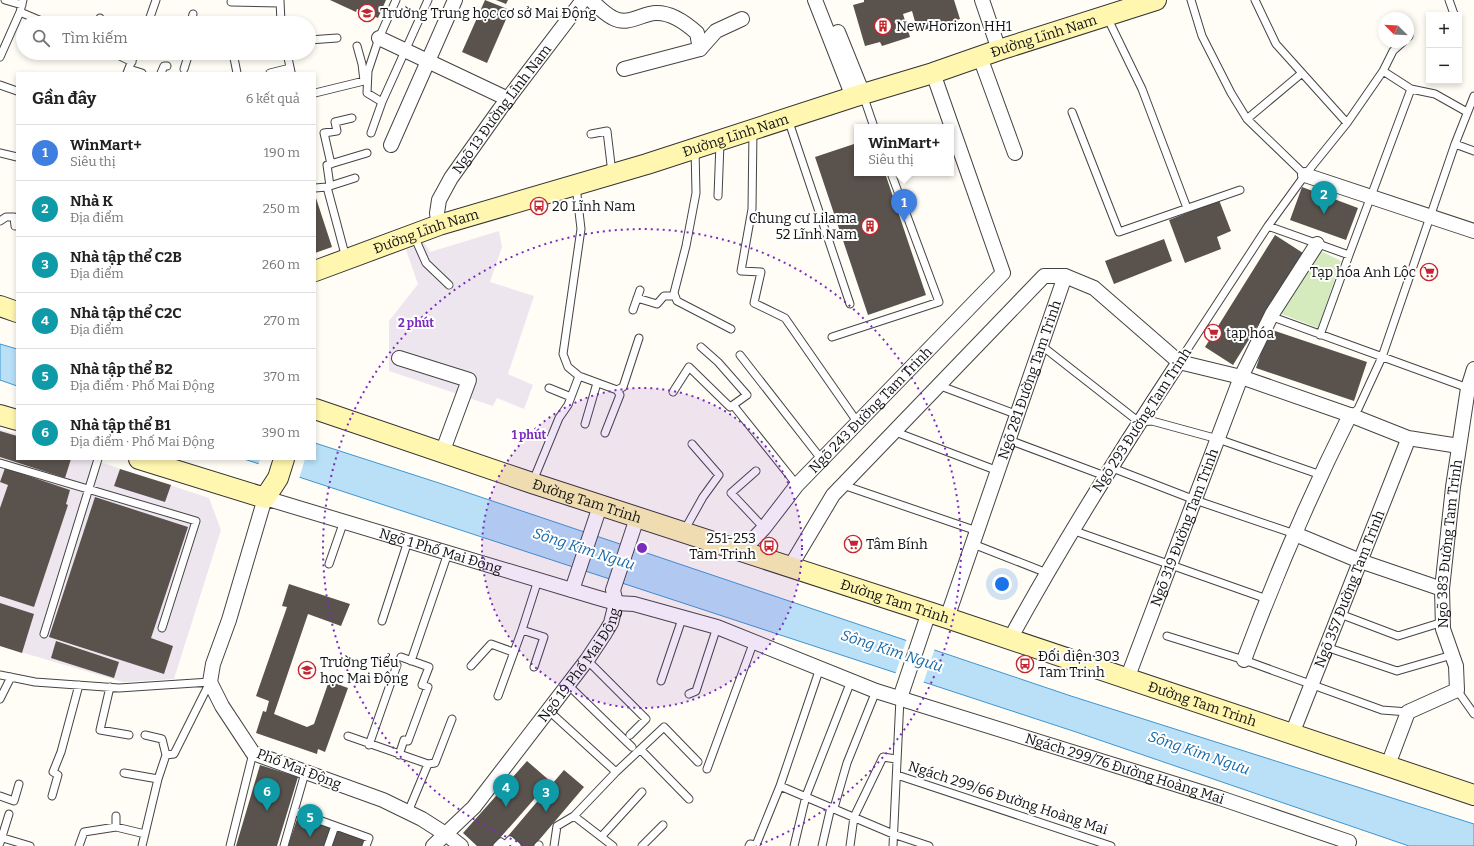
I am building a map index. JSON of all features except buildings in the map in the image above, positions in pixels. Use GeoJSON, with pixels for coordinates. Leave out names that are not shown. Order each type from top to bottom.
{"type":"FeatureCollection","features":[{"type":"Feature","properties":{"kind":"main road","name":"Đường Lĩnh Nam"},"geometry":{"type":"LineString","coordinates":[[316,270],[347,260],[439,225],[753,130],[1156,0]]}},
{"type":"Feature","properties":{"kind":"main road"},"geometry":{"type":"LineString","coordinates":[[0,306],[16,312]]}},
{"type":"Feature","properties":{"kind":"main road","name":"Đường Tam Trinh"},"geometry":{"type":"LineString","coordinates":[[316,409],[532,483],[598,513],[634,526],[683,533],[790,567],[938,615],[1474,795]]}},
{"type":"Feature","properties":{"kind":"main road"},"geometry":{"type":"LineString","coordinates":[[0,415],[16,420]]}},
{"type":"Feature","properties":{"kind":"main road"},"geometry":{"type":"LineString","coordinates":[[142,460],[266,498],[278,478],[284,460]]}},
{"type":"Feature","properties":{"kind":"street"},"geometry":{"type":"LineString","coordinates":[[391,145],[455,0]]}},
{"type":"Feature","properties":{"kind":"street","name":"Ngõ 13 Đường Lĩnh Nam"},"geometry":{"type":"LineString","coordinates":[[439,225],[436,213],[439,200],[451,178],[508,99],[583,0]]}},
{"type":"Feature","properties":{"kind":"street"},"geometry":{"type":"LineString","coordinates":[[591,0],[613,18],[620,20],[632,20],[655,13],[671,15],[697,33],[700,49]]}},
{"type":"Feature","properties":{"kind":"street"},"geometry":{"type":"LineString","coordinates":[[816,0],[858,96]]}},
{"type":"Feature","properties":{"kind":"street"},"geometry":{"type":"LineString","coordinates":[[825,0],[858,96]]}},
{"type":"Feature","properties":{"kind":"street"},"geometry":{"type":"LineString","coordinates":[[982,0],[999,50]]}},
{"type":"Feature","properties":{"kind":"street"},"geometry":{"type":"LineString","coordinates":[[624,69],[700,49],[716,32],[742,19]]}},
{"type":"Feature","properties":{"kind":"street"},"geometry":{"type":"LineString","coordinates":[[379,38],[508,99]]}},
{"type":"Feature","properties":{"kind":"street"},"geometry":{"type":"LineString","coordinates":[[980,57],[1015,153]]}},
{"type":"Feature","properties":{"kind":"street","name":"Ngõ 243 Đường Tam Trinh"},"geometry":{"type":"LineString","coordinates":[[933,73],[951,124]]}},
{"type":"Feature","properties":{"kind":"street","name":"Ngõ 243 Đường Tam Trinh"},"geometry":{"type":"LineString","coordinates":[[742,552],[764,528],[797,485],[1003,273],[954,133]]}},
{"type":"Feature","properties":{"kind":"street"},"geometry":{"type":"LineString","coordinates":[[1305,175],[1474,231]]}},
{"type":"Feature","properties":{"kind":"street","name":"Ngõ 319 Đường Tam Trinh"},"geometry":{"type":"LineString","coordinates":[[1127,679],[1172,565],[1241,377],[1270,316],[1317,244]]}},
{"type":"Feature","properties":{"kind":"street"},"geometry":{"type":"LineString","coordinates":[[790,567],[833,495],[1044,276],[1065,276],[1094,288],[1179,362],[1241,377],[1350,415],[1408,438],[1460,446]]}},
{"type":"Feature","properties":{"kind":"street","name":"Ngõ 281 Đường Tam Trinh"},"geometry":{"type":"LineString","coordinates":[[900,698],[923,631],[938,615],[975,538],[1065,276]]}},
{"type":"Feature","properties":{"kind":"street"},"geometry":{"type":"LineString","coordinates":[[399,358],[469,380],[442,453]]}},
{"type":"Feature","properties":{"kind":"street","name":"Ngõ 293 Đường Tam Trinh"},"geometry":{"type":"LineString","coordinates":[[1010,640],[1046,573],[1072,530],[1139,422],[1179,362]]}},
{"type":"Feature","properties":{"kind":"street","name":"Ngõ 383 Đường Tam Trinh"},"geometry":{"type":"LineString","coordinates":[[1457,690],[1456,666],[1443,629],[1442,589],[1453,487],[1468,388],[1474,369]]}},
{"type":"Feature","properties":{"kind":"street"},"geometry":{"type":"LineString","coordinates":[[1244,660],[1267,599],[1320,475],[1350,415]]}},
{"type":"Feature","properties":{"kind":"street","name":"Ngõ 357 Đường Tam Trinh"},"geometry":{"type":"LineString","coordinates":[[1292,734],[1310,685],[1340,614],[1406,445]]}},
{"type":"Feature","properties":{"kind":"street"},"geometry":{"type":"LineString","coordinates":[[210,682],[213,664],[229,620],[266,498]]}},
{"type":"Feature","properties":{"kind":"street","name":"Ngõ 1 Phố Mai Động"},"geometry":{"type":"LineString","coordinates":[[266,498],[616,603]]}},
{"type":"Feature","properties":{"kind":"street"},"geometry":{"type":"LineString","coordinates":[[572,590],[598,513]]}},
{"type":"Feature","properties":{"kind":"street"},"geometry":{"type":"LineString","coordinates":[[616,603],[613,590],[634,526]]}},
{"type":"Feature","properties":{"kind":"street"},"geometry":{"type":"LineString","coordinates":[[1295,534],[1360,561],[1442,589]]}},
{"type":"Feature","properties":{"kind":"street","name":"Ngõ 19 Phố Mai Động"},"geometry":{"type":"LineString","coordinates":[[433,846],[447,835],[474,807],[587,660],[605,633],[616,603],[634,604],[717,626],[851,681]]}},
{"type":"Feature","properties":{"kind":"street","name":"Ngách 299/76 Đường Hoàng Mai"},"geometry":{"type":"LineString","coordinates":[[851,681],[876,691],[1220,798],[1349,844]]}},
{"type":"Feature","properties":{"kind":"street","name":"Phố Mai Động"},"geometry":{"type":"LineString","coordinates":[[210,682],[222,706],[253,753],[383,800],[408,812],[447,835],[461,846]]}},
{"type":"Feature","properties":{"kind":"street"},"geometry":{"type":"LineString","coordinates":[[1388,766],[1408,712],[1457,690]]}},
{"type":"Feature","properties":{"kind":"lane"},"geometry":{"type":"LineString","coordinates":[[5,0],[22,6],[36,16]]}},
{"type":"Feature","properties":{"kind":"lane"},"geometry":{"type":"LineString","coordinates":[[150,16],[156,0]]}},
{"type":"Feature","properties":{"kind":"lane"},"geometry":{"type":"LineString","coordinates":[[382,102],[367,93],[368,71],[379,38],[396,0]]}},
{"type":"Feature","properties":{"kind":"lane"},"geometry":{"type":"LineString","coordinates":[[371,133],[382,102],[428,0]]}},
{"type":"Feature","properties":{"kind":"lane"},"geometry":{"type":"LineString","coordinates":[[1191,0],[1202,36],[1231,93],[1247,119],[1305,175]]}},
{"type":"Feature","properties":{"kind":"lane"},"geometry":{"type":"LineString","coordinates":[[1254,0],[1276,44],[1347,123]]}},
{"type":"Feature","properties":{"kind":"lane"},"geometry":{"type":"LineString","coordinates":[[1449,0],[1453,12]]}},
{"type":"Feature","properties":{"kind":"lane"},"geometry":{"type":"LineString","coordinates":[[231,2],[280,2],[281,16]]}},
{"type":"Feature","properties":{"kind":"lane"},"geometry":{"type":"LineString","coordinates":[[18,16],[22,6]]}},
{"type":"Feature","properties":{"kind":"lane"},"geometry":{"type":"LineString","coordinates":[[1107,17],[1142,89],[1187,208]]}},
{"type":"Feature","properties":{"kind":"lane"},"geometry":{"type":"LineString","coordinates":[[0,57],[16,20]]}},
{"type":"Feature","properties":{"kind":"lane"},"geometry":{"type":"LineString","coordinates":[[316,40],[337,38]]}},
{"type":"Feature","properties":{"kind":"lane"},"geometry":{"type":"LineString","coordinates":[[316,93],[364,81],[362,64],[357,46]]}},
{"type":"Feature","properties":{"kind":"lane","name":"Ngõ 293 Đường Tam Trinh"},"geometry":{"type":"LineString","coordinates":[[1179,362],[1268,226],[1305,175],[1347,123],[1383,71],[1396,48]]}},
{"type":"Feature","properties":{"kind":"lane"},"geometry":{"type":"LineString","coordinates":[[128,60],[132,62],[128,71]]}},
{"type":"Feature","properties":{"kind":"lane"},"geometry":{"type":"LineString","coordinates":[[184,69],[187,60]]}},
{"type":"Feature","properties":{"kind":"lane"},"geometry":{"type":"LineString","coordinates":[[234,60],[237,72]]}},
{"type":"Feature","properties":{"kind":"lane"},"geometry":{"type":"LineString","coordinates":[[280,72],[291,71],[289,60]]}},
{"type":"Feature","properties":{"kind":"lane"},"geometry":{"type":"LineString","coordinates":[[161,72],[164,66],[167,66]]}},
{"type":"Feature","properties":{"kind":"lane"},"geometry":{"type":"LineString","coordinates":[[1383,71],[1411,89],[1435,94],[1467,112]]}},
{"type":"Feature","properties":{"kind":"lane"},"geometry":{"type":"LineString","coordinates":[[1247,119],[1302,73]]}},
{"type":"Feature","properties":{"kind":"lane"},"geometry":{"type":"LineString","coordinates":[[0,85],[16,91]]}},
{"type":"Feature","properties":{"kind":"lane"},"geometry":{"type":"LineString","coordinates":[[1320,335],[1370,196],[1411,89]]}},
{"type":"Feature","properties":{"kind":"lane"},"geometry":{"type":"LineString","coordinates":[[858,96],[872,124]]}},
{"type":"Feature","properties":{"kind":"lane"},"geometry":{"type":"LineString","coordinates":[[1350,415],[1358,409],[1382,357],[1455,144],[1474,96]]}},
{"type":"Feature","properties":{"kind":"lane"},"geometry":{"type":"LineString","coordinates":[[1072,112],[1119,232],[1240,190]]}},
{"type":"Feature","properties":{"kind":"lane"},"geometry":{"type":"LineString","coordinates":[[330,164],[324,134],[337,131],[335,122],[352,118]]}},
{"type":"Feature","properties":{"kind":"lane"},"geometry":{"type":"LineString","coordinates":[[788,118],[850,304]]}},
{"type":"Feature","properties":{"kind":"lane"},"geometry":{"type":"LineString","coordinates":[[753,130],[752,209],[741,270],[761,272],[754,303],[785,318],[858,423]]}},
{"type":"Feature","properties":{"kind":"lane"},"geometry":{"type":"LineString","coordinates":[[591,134],[607,131],[612,173]]}},
{"type":"Feature","properties":{"kind":"lane"},"geometry":{"type":"LineString","coordinates":[[718,196],[720,140]]}},
{"type":"Feature","properties":{"kind":"lane"},"geometry":{"type":"LineString","coordinates":[[1455,144],[1474,151]]}},
{"type":"Feature","properties":{"kind":"lane"},"geometry":{"type":"LineString","coordinates":[[695,148],[696,193],[686,246],[674,293],[677,301],[732,329]]}},
{"type":"Feature","properties":{"kind":"lane"},"geometry":{"type":"LineString","coordinates":[[0,153],[16,158]]}},
{"type":"Feature","properties":{"kind":"lane"},"geometry":{"type":"LineString","coordinates":[[347,260],[328,186],[327,165],[367,153]]}},
{"type":"Feature","properties":{"kind":"lane"},"geometry":{"type":"LineString","coordinates":[[832,337],[939,302],[892,176]]}},
{"type":"Feature","properties":{"kind":"lane"},"geometry":{"type":"LineString","coordinates":[[316,188],[355,178]]}},
{"type":"Feature","properties":{"kind":"lane"},"geometry":{"type":"LineString","coordinates":[[576,184],[581,229],[563,354],[568,367],[578,376],[617,390],[620,395],[605,433]]}},
{"type":"Feature","properties":{"kind":"lane"},"geometry":{"type":"LineString","coordinates":[[0,221],[6,216],[14,217],[15,226]]}},
{"type":"Feature","properties":{"kind":"lane"},"geometry":{"type":"LineString","coordinates":[[1268,226],[1349,255]]}},
{"type":"Feature","properties":{"kind":"lane"},"geometry":{"type":"LineString","coordinates":[[414,235],[426,263],[449,285]]}},
{"type":"Feature","properties":{"kind":"lane"},"geometry":{"type":"LineString","coordinates":[[633,310],[640,290]]}},
{"type":"Feature","properties":{"kind":"lane"},"geometry":{"type":"LineString","coordinates":[[637,298],[657,304],[664,296],[675,296]]}},
{"type":"Feature","properties":{"kind":"lane"},"geometry":{"type":"LineString","coordinates":[[1270,316],[1468,388]]}},
{"type":"Feature","properties":{"kind":"lane"},"geometry":{"type":"LineString","coordinates":[[617,390],[624,386],[639,338]]}},
{"type":"Feature","properties":{"kind":"lane"},"geometry":{"type":"LineString","coordinates":[[1042,346],[1139,422],[1152,421],[1218,439],[1320,475]]}},
{"type":"Feature","properties":{"kind":"lane"},"geometry":{"type":"LineString","coordinates":[[673,392],[689,367],[730,407],[747,395],[718,362],[701,347]]}},
{"type":"Feature","properties":{"kind":"lane"},"geometry":{"type":"LineString","coordinates":[[740,355],[822,460]]}},
{"type":"Feature","properties":{"kind":"lane"},"geometry":{"type":"LineString","coordinates":[[532,483],[559,418],[571,397],[578,376]]}},
{"type":"Feature","properties":{"kind":"lane"},"geometry":{"type":"LineString","coordinates":[[585,424],[597,383]]}},
{"type":"Feature","properties":{"kind":"lane"},"geometry":{"type":"LineString","coordinates":[[938,385],[1018,415]]}},
{"type":"Feature","properties":{"kind":"lane"},"geometry":{"type":"LineString","coordinates":[[549,388],[571,397]]}},
{"type":"Feature","properties":{"kind":"lane"},"geometry":{"type":"LineString","coordinates":[[732,405],[797,485]]}},
{"type":"Feature","properties":{"kind":"lane"},"geometry":{"type":"LineString","coordinates":[[893,431],[998,471]]}},
{"type":"Feature","properties":{"kind":"lane"},"geometry":{"type":"LineString","coordinates":[[1009,440],[1295,534]]}},
{"type":"Feature","properties":{"kind":"lane"},"geometry":{"type":"LineString","coordinates":[[683,533],[703,497],[719,475],[692,444]]}},
{"type":"Feature","properties":{"kind":"lane"},"geometry":{"type":"LineString","coordinates":[[44,634],[98,460]]}},
{"type":"Feature","properties":{"kind":"lane"},"geometry":{"type":"LineString","coordinates":[[0,463],[196,522],[162,628]]}},
{"type":"Feature","properties":{"kind":"lane"},"geometry":{"type":"LineString","coordinates":[[756,471],[731,493],[764,528]]}},
{"type":"Feature","properties":{"kind":"lane"},"geometry":{"type":"LineString","coordinates":[[843,485],[975,538],[1046,573]]}},
{"type":"Feature","properties":{"kind":"lane"},"geometry":{"type":"LineString","coordinates":[[329,564],[344,521]]}},
{"type":"Feature","properties":{"kind":"lane"},"geometry":{"type":"LineString","coordinates":[[1072,530],[1267,599]]}},
{"type":"Feature","properties":{"kind":"lane"},"geometry":{"type":"LineString","coordinates":[[382,621],[408,541]]}},
{"type":"Feature","properties":{"kind":"lane"},"geometry":{"type":"LineString","coordinates":[[411,661],[448,553]]}},
{"type":"Feature","properties":{"kind":"lane"},"geometry":{"type":"LineString","coordinates":[[498,696],[538,580]]}},
{"type":"Feature","properties":{"kind":"lane"},"geometry":{"type":"LineString","coordinates":[[1340,614],[1398,636],[1443,622]]}},
{"type":"Feature","properties":{"kind":"lane"},"geometry":{"type":"LineString","coordinates":[[661,681],[683,616]]}},
{"type":"Feature","properties":{"kind":"lane"},"geometry":{"type":"LineString","coordinates":[[688,694],[696,691],[717,626]]}},
{"type":"Feature","properties":{"kind":"lane"},"geometry":{"type":"LineString","coordinates":[[522,630],[544,637],[534,667]]}},
{"type":"Feature","properties":{"kind":"lane"},"geometry":{"type":"LineString","coordinates":[[1167,636],[1244,660],[1382,710],[1408,712]]}},
{"type":"Feature","properties":{"kind":"lane"},"geometry":{"type":"LineString","coordinates":[[708,769],[754,641]]}},
{"type":"Feature","properties":{"kind":"lane"},"geometry":{"type":"LineString","coordinates":[[471,666],[491,644],[513,652]]}},
{"type":"Feature","properties":{"kind":"lane"},"geometry":{"type":"LineString","coordinates":[[1326,648],[1397,671],[1452,655]]}},
{"type":"Feature","properties":{"kind":"lane"},"geometry":{"type":"LineString","coordinates":[[399,756],[404,740],[408,741],[428,687],[422,685],[429,667],[401,657]]}},
{"type":"Feature","properties":{"kind":"lane"},"geometry":{"type":"LineString","coordinates":[[587,660],[646,719],[630,735]]}},
{"type":"Feature","properties":{"kind":"lane"},"geometry":{"type":"LineString","coordinates":[[369,745],[397,665]]}},
{"type":"Feature","properties":{"kind":"lane"},"geometry":{"type":"LineString","coordinates":[[749,846],[750,844],[756,845],[780,786],[820,668]]}},
{"type":"Feature","properties":{"kind":"lane"},"geometry":{"type":"LineString","coordinates":[[0,675],[35,682],[110,687],[210,682],[174,754],[166,756]]}},
{"type":"Feature","properties":{"kind":"lane"},"geometry":{"type":"LineString","coordinates":[[0,699],[11,677]]}},
{"type":"Feature","properties":{"kind":"lane"},"geometry":{"type":"LineString","coordinates":[[794,846],[806,796],[851,681]]}},
{"type":"Feature","properties":{"kind":"lane"},"geometry":{"type":"LineString","coordinates":[[52,796],[58,775],[53,772],[58,746],[79,685]]}},
{"type":"Feature","properties":{"kind":"lane"},"geometry":{"type":"LineString","coordinates":[[568,685],[632,747]]}},
{"type":"Feature","properties":{"kind":"lane"},"geometry":{"type":"LineString","coordinates":[[110,687],[100,730],[129,735]]}},
{"type":"Feature","properties":{"kind":"lane"},"geometry":{"type":"LineString","coordinates":[[1457,690],[1474,714]]}},
{"type":"Feature","properties":{"kind":"lane"},"geometry":{"type":"LineString","coordinates":[[822,846],[832,807],[847,763],[876,691]]}},
{"type":"Feature","properties":{"kind":"lane"},"geometry":{"type":"LineString","coordinates":[[893,846],[900,698]]}},
{"type":"Feature","properties":{"kind":"lane"},"geometry":{"type":"LineString","coordinates":[[548,711],[616,772]]}},
{"type":"Feature","properties":{"kind":"lane"},"geometry":{"type":"LineString","coordinates":[[348,736],[399,756],[428,764],[435,763],[452,719]]}},
{"type":"Feature","properties":{"kind":"lane"},"geometry":{"type":"LineString","coordinates":[[554,846],[557,826],[574,816],[616,772],[664,727],[698,762]]}},
{"type":"Feature","properties":{"kind":"lane"},"geometry":{"type":"LineString","coordinates":[[142,846],[158,779],[166,756],[162,739],[145,735]]}},
{"type":"Feature","properties":{"kind":"lane"},"geometry":{"type":"LineString","coordinates":[[641,750],[689,799]]}},
{"type":"Feature","properties":{"kind":"lane"},"geometry":{"type":"LineString","coordinates":[[230,846],[253,753]]}},
{"type":"Feature","properties":{"kind":"lane"},"geometry":{"type":"LineString","coordinates":[[850,846],[854,817],[883,757],[896,759]]}},
{"type":"Feature","properties":{"kind":"lane"},"geometry":{"type":"LineString","coordinates":[[408,812],[428,764]]}},
{"type":"Feature","properties":{"kind":"lane"},"geometry":{"type":"LineString","coordinates":[[124,773],[158,779]]}},
{"type":"Feature","properties":{"kind":"lane"},"geometry":{"type":"LineString","coordinates":[[284,846],[305,773]]}},
{"type":"Feature","properties":{"kind":"lane","name":"Ngách 299/66 Đường Hoàng Mai"},"geometry":{"type":"LineString","coordinates":[[897,776],[1111,846]]}},
{"type":"Feature","properties":{"kind":"lane"},"geometry":{"type":"LineString","coordinates":[[0,796],[14,801],[19,784]]}},
{"type":"Feature","properties":{"kind":"lane"},"geometry":{"type":"LineString","coordinates":[[780,786],[893,834],[929,846]]}},
{"type":"Feature","properties":{"kind":"lane"},"geometry":{"type":"LineString","coordinates":[[601,837],[642,792]]}},
{"type":"Feature","properties":{"kind":"lane"},"geometry":{"type":"LineString","coordinates":[[294,811],[369,838],[366,846]]}},
{"type":"Feature","properties":{"kind":"lane"},"geometry":{"type":"LineString","coordinates":[[9,814],[1,839],[30,846]]}},
{"type":"Feature","properties":{"kind":"lane"},"geometry":{"type":"LineString","coordinates":[[116,816],[116,827]]}},
{"type":"Feature","properties":{"kind":"lane"},"geometry":{"type":"LineString","coordinates":[[574,816],[613,846]]}},
{"type":"Feature","properties":{"kind":"lane"},"geometry":{"type":"LineString","coordinates":[[642,846],[663,825]]}},
{"type":"Feature","properties":{"kind":"lane"},"geometry":{"type":"LineString","coordinates":[[328,846],[335,826]]}},
{"type":"Feature","properties":{"kind":"lane"},"geometry":{"type":"LineString","coordinates":[[79,846],[84,832],[116,827],[145,834]]}},
{"type":"Feature","properties":{"kind":"lane"},"geometry":{"type":"LineString","coordinates":[[497,846],[501,842],[505,845],[510,840],[517,846]]}},
{"type":"Feature","properties":{"kind":"shaded area"},"geometry":{"type":"Polygon","coordinates":[[[499,231],[502,247],[490,282],[534,296],[508,374],[533,385],[524,409],[497,398],[493,406],[389,371],[389,321],[418,284],[406,250],[424,242],[430,252],[499,231]]]}},
{"type":"Feature","properties":{"kind":"shaded area"},"geometry":{"type":"Polygon","coordinates":[[[0,429],[16,434],[16,460],[94,460],[209,498],[221,530],[174,679],[123,682],[0,646],[0,429]]]}},
{"type":"Feature","properties":{"kind":"green space"},"geometry":{"type":"Polygon","coordinates":[[[1319,250],[1341,261],[1318,328],[1279,313],[1319,250]]]}},
{"type":"Feature","properties":{"kind":"water"},"geometry":{"type":"Polygon","coordinates":[[[0,344],[16,349],[16,386],[0,380],[0,344]]]}},
{"type":"Feature","properties":{"kind":"water","name":"Sông Kim Ngưu"},"geometry":{"type":"Polygon","coordinates":[[[316,443],[439,483],[1071,696],[1474,824],[1474,846],[1409,846],[1076,732],[247,460],[316,460],[316,443]]]}},
{"type":"Feature","properties":{"kind":"pier"},"geometry":{"type":"Polygon","coordinates":[[[260,460],[305,460],[299,479],[258,466],[260,460]]]}},
{"type":"Feature","properties":{"kind":"pier"},"geometry":{"type":"Polygon","coordinates":[[[907,638],[935,648],[923,684],[895,675],[907,638]]]}},
{"type":"Feature","properties":{"kind":"place","name":"Trường Trung học cơ sở Mai Động"},"geometry":{"type":"Point","coordinates":[367,13]}},
{"type":"Feature","properties":{"kind":"place","name":"New Horizon HH1"},"geometry":{"type":"Point","coordinates":[883,26]}},
{"type":"Feature","properties":{"kind":"place","name":"20 Lĩnh Nam"},"geometry":{"type":"Point","coordinates":[539,206]}},
{"type":"Feature","properties":{"kind":"place","name":"Nhà K"},"geometry":{"type":"Point","coordinates":[1324,214]}},
{"type":"Feature","properties":{"kind":"place","name":"WinMart+"},"geometry":{"type":"Point","coordinates":[904,222]}},
{"type":"Feature","properties":{"kind":"place","name":"Chung cư Lilama 52 Lĩnh Nam"},"geometry":{"type":"Point","coordinates":[870,226]}},
{"type":"Feature","properties":{"kind":"place","name":"Tạp hóa Anh Lộc"},"geometry":{"type":"Point","coordinates":[1429,272]}},
{"type":"Feature","properties":{"kind":"place","name":"tạp hóa"},"geometry":{"type":"Point","coordinates":[1213,333]}},
{"type":"Feature","properties":{"kind":"place","name":"Tâm Bính"},"geometry":{"type":"Point","coordinates":[853,544]}},
{"type":"Feature","properties":{"kind":"place","name":"251-253 Tam Trinh"},"geometry":{"type":"Point","coordinates":[769,546]}},
{"type":"Feature","properties":{"kind":"place","name":"Đối diện 303 Tam Trinh"},"geometry":{"type":"Point","coordinates":[1025,664]}},
{"type":"Feature","properties":{"kind":"place","name":"Trường Tiểu học Mai Động"},"geometry":{"type":"Point","coordinates":[307,670]}},
{"type":"Feature","properties":{"kind":"place","name":"Nhà tập thể C2C"},"geometry":{"type":"Point","coordinates":[506,807]}},
{"type":"Feature","properties":{"kind":"place","name":"Nhà tập thể B1"},"geometry":{"type":"Point","coordinates":[267,811]}},
{"type":"Feature","properties":{"kind":"place","name":"Nhà tập thể C2B"},"geometry":{"type":"Point","coordinates":[546,812]}},
{"type":"Feature","properties":{"kind":"place","name":"Nhà tập thể B2"},"geometry":{"type":"Point","coordinates":[310,837]}}]}
